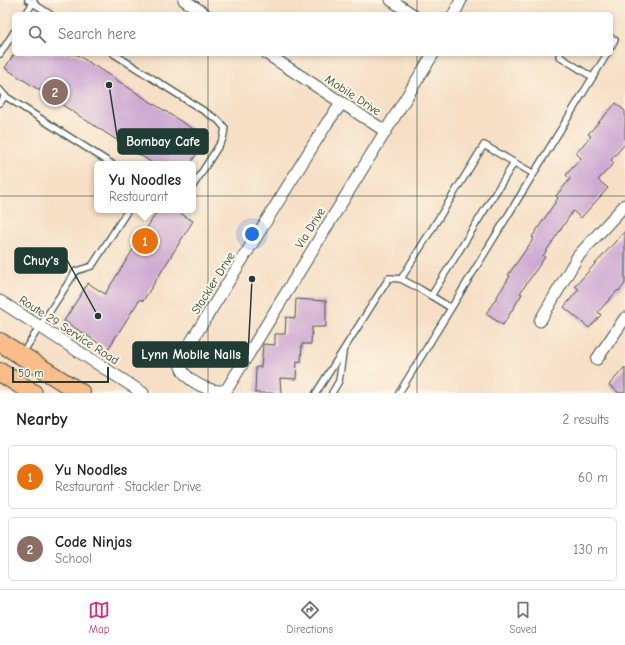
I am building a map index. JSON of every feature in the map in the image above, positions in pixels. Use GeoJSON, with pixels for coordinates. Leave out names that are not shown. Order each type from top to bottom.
{"type":"FeatureCollection","features":[{"type":"Feature","properties":{"kind":"main road"},"geometry":{"type":"LineString","coordinates":[[0,342],[81,393]]}},
{"type":"Feature","properties":{"kind":"main road"},"geometry":{"type":"LineString","coordinates":[[1,374],[33,393]]}},
{"type":"Feature","properties":{"kind":"street"},"geometry":{"type":"LineString","coordinates":[[184,0],[202,12]]}},
{"type":"Feature","properties":{"kind":"street"},"geometry":{"type":"LineString","coordinates":[[391,0],[409,12]]}},
{"type":"Feature","properties":{"kind":"street"},"geometry":{"type":"LineString","coordinates":[[455,12],[461,0]]}},
{"type":"Feature","properties":{"kind":"street","name":"Mobile Drive"},"geometry":{"type":"LineString","coordinates":[[270,56],[385,131]]}},
{"type":"Feature","properties":{"kind":"street","name":"Via Drive"},"geometry":{"type":"LineString","coordinates":[[194,389],[221,391],[227,389],[432,56]]}},
{"type":"Feature","properties":{"kind":"street","name":"Stackler Drive"},"geometry":{"type":"LineString","coordinates":[[194,389],[180,366],[181,358],[327,123],[342,103]]}},
{"type":"Feature","properties":{"kind":"street"},"geometry":{"type":"LineString","coordinates":[[540,321],[578,256],[625,205]]}},
{"type":"Feature","properties":{"kind":"street","name":"Route 29 Service Road"},"geometry":{"type":"LineString","coordinates":[[0,301],[143,393]]}},
{"type":"Feature","properties":{"kind":"street"},"geometry":{"type":"LineString","coordinates":[[597,359],[625,318]]}},
{"type":"Feature","properties":{"kind":"lane"},"geometry":{"type":"LineString","coordinates":[[27,12],[32,1],[47,12]]}},
{"type":"Feature","properties":{"kind":"lane"},"geometry":{"type":"LineString","coordinates":[[0,54],[12,35]]}},
{"type":"Feature","properties":{"kind":"lane"},"geometry":{"type":"LineString","coordinates":[[117,56],[218,120],[225,128],[223,139],[196,181]]}},
{"type":"Feature","properties":{"kind":"lane"},"geometry":{"type":"LineString","coordinates":[[559,56],[592,77]]}},
{"type":"Feature","properties":{"kind":"lane"},"geometry":{"type":"LineString","coordinates":[[399,393],[606,56]]}},
{"type":"Feature","properties":{"kind":"lane"},"geometry":{"type":"LineString","coordinates":[[0,90],[5,96],[107,161]]}},
{"type":"Feature","properties":{"kind":"lane"},"geometry":{"type":"LineString","coordinates":[[0,103],[5,96]]}},
{"type":"Feature","properties":{"kind":"lane"},"geometry":{"type":"LineString","coordinates":[[401,279],[484,145],[534,174]]}},
{"type":"Feature","properties":{"kind":"lane"},"geometry":{"type":"LineString","coordinates":[[431,296],[514,163]]}},
{"type":"Feature","properties":{"kind":"lane"},"geometry":{"type":"LineString","coordinates":[[21,356],[76,271],[92,266],[126,213]]}},
{"type":"Feature","properties":{"kind":"lane"},"geometry":{"type":"LineString","coordinates":[[316,393],[389,278],[401,279],[451,308]]}},
{"type":"Feature","properties":{"kind":"lane"},"geometry":{"type":"LineString","coordinates":[[332,393],[339,381],[343,351]]}},
{"type":"Feature","properties":{"kind":"building"},"geometry":{"type":"Polygon","coordinates":[[[13,56],[79,56],[207,138],[192,161],[149,161],[5,68],[13,56]]]}},
{"type":"Feature","properties":{"kind":"building"},"geometry":{"type":"Polygon","coordinates":[[[616,103],[625,111],[625,144],[611,160],[614,163],[598,180],[608,188],[581,218],[573,211],[543,256],[545,257],[520,293],[522,294],[503,325],[486,314],[510,276],[508,275],[534,238],[532,237],[558,198],[556,196],[570,179],[566,175],[581,158],[576,153],[591,136],[588,134],[616,103]]]}},
{"type":"Feature","properties":{"kind":"building"},"geometry":{"type":"Polygon","coordinates":[[[156,213],[180,213],[193,221],[143,301],[140,299],[108,349],[64,321],[88,283],[105,294],[156,213]]]}},
{"type":"Feature","properties":{"kind":"building"},"geometry":{"type":"Polygon","coordinates":[[[625,231],[625,284],[598,312],[601,315],[589,328],[564,307],[579,289],[575,286],[625,231]]]}},
{"type":"Feature","properties":{"kind":"building"},"geometry":{"type":"Polygon","coordinates":[[[296,299],[326,301],[326,327],[312,327],[311,344],[302,344],[301,362],[297,361],[296,379],[280,378],[281,393],[255,393],[256,367],[261,367],[263,344],[275,345],[275,334],[285,334],[286,317],[295,318],[296,299]]]}},
{"type":"Feature","properties":{"kind":"building"},"geometry":{"type":"Polygon","coordinates":[[[625,367],[625,393],[619,393],[609,385],[625,367]]]}},
{"type":"Feature","properties":{"kind":"place","name":"Bombay Cafe"},"geometry":{"type":"Point","coordinates":[109,85]}},
{"type":"Feature","properties":{"kind":"place","name":"Code Ninjas"},"geometry":{"type":"Point","coordinates":[55,92]}},
{"type":"Feature","properties":{"kind":"place","name":"Yu Noodles"},"geometry":{"type":"Point","coordinates":[145,241]}},
{"type":"Feature","properties":{"kind":"place","name":"Lynn Mobile Nails"},"geometry":{"type":"Point","coordinates":[252,279]}},
{"type":"Feature","properties":{"kind":"place","name":"Chuy's"},"geometry":{"type":"Point","coordinates":[98,316]}}]}
